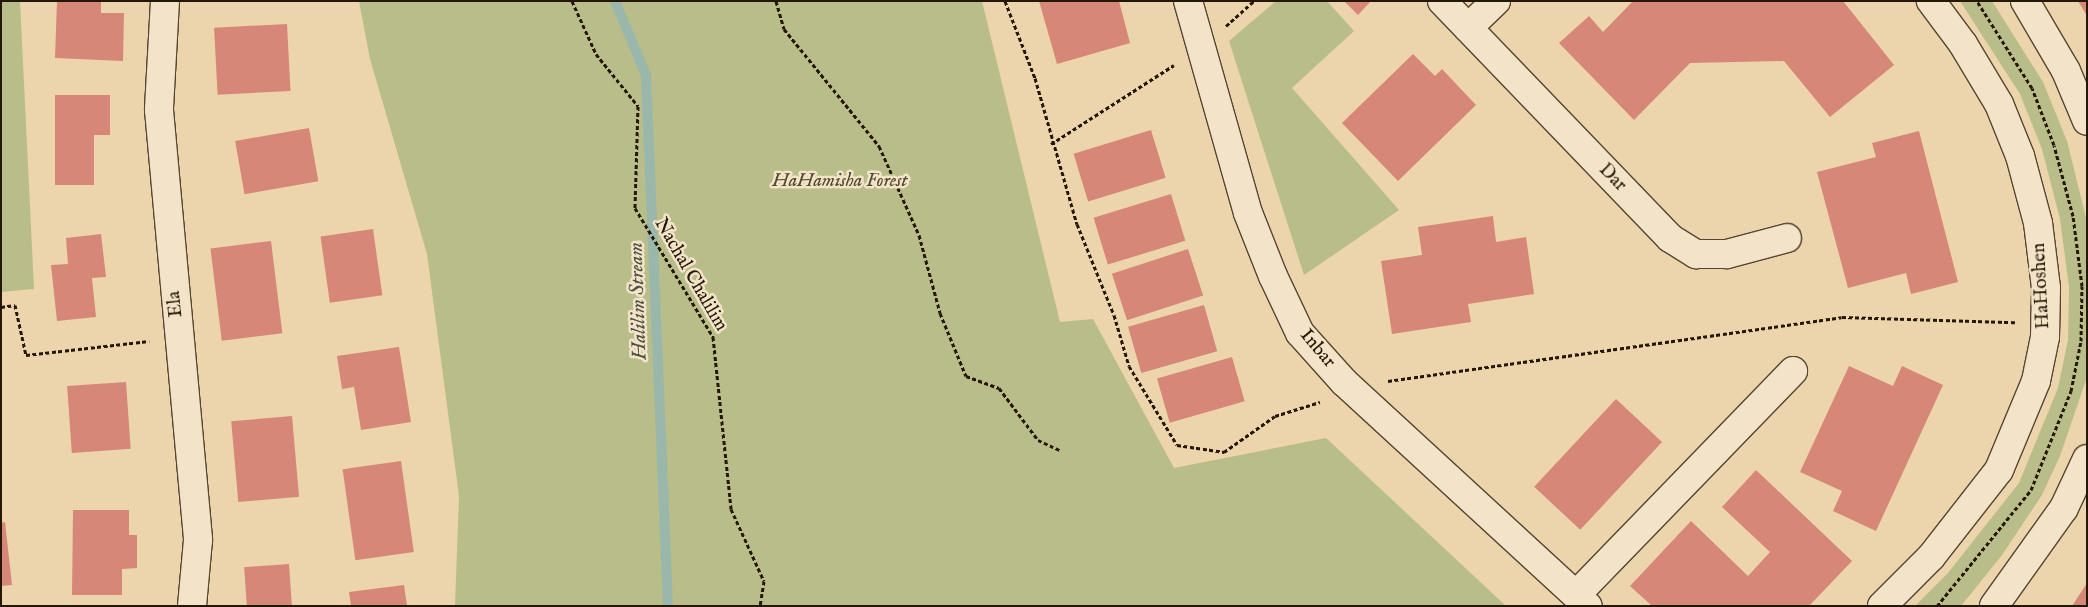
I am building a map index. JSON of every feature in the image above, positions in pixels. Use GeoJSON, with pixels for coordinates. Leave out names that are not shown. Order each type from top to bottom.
{"type":"FeatureCollection","features":[{"type":"Feature","properties":{"kind":"street","name":"Ela"},"geometry":{"type":"LineString","coordinates":[[165,1],[159,110],[198,540],[192,606]]}},
{"type":"Feature","properties":{"kind":"street","name":"Inbar"},"geometry":{"type":"LineString","coordinates":[[1188,1],[1248,213],[1273,276],[1300,333],[1354,390],[1582,600]]}},
{"type":"Feature","properties":{"kind":"street","name":"Dar"},"geometry":{"type":"LineString","coordinates":[[1442,1],[1670,238],[1696,254],[1727,254],[1787,238]]}},
{"type":"Feature","properties":{"kind":"street"},"geometry":{"type":"LineString","coordinates":[[1468,28],[1496,1]]}},
{"type":"Feature","properties":{"kind":"street","name":"HaHoshen"},"geometry":{"type":"LineString","coordinates":[[1882,606],[1931,557],[1999,470],[2036,381],[2045,323],[2046,288],[2038,223],[2020,156],[2000,104],[1963,44],[1931,1]]}},
{"type":"Feature","properties":{"kind":"street"},"geometry":{"type":"LineString","coordinates":[[2024,1],[2066,71],[2087,122]]}},
{"type":"Feature","properties":{"kind":"street"},"geometry":{"type":"LineString","coordinates":[[1582,600],[1793,371]]}},
{"type":"Feature","properties":{"kind":"street"},"geometry":{"type":"LineString","coordinates":[[1994,606],[2064,508],[2087,459]]}},
{"type":"Feature","properties":{"kind":"path","name":"Nachal Chalilim"},"geometry":{"type":"LineString","coordinates":[[572,1],[596,54],[638,106],[635,208],[713,337],[731,509],[764,581],[760,606]]}},
{"type":"Feature","properties":{"kind":"path"},"geometry":{"type":"LineString","coordinates":[[776,1],[784,29],[879,146],[919,236],[940,313],[966,376],[999,388],[1038,440],[1062,452]]}},
{"type":"Feature","properties":{"kind":"path"},"geometry":{"type":"LineString","coordinates":[[1005,1],[1035,78],[1051,144],[1077,224],[1114,315],[1129,366],[1177,445],[1224,452],[1275,416],[1354,390],[1406,376],[1842,316],[2045,323]]}},
{"type":"Feature","properties":{"kind":"path"},"geometry":{"type":"LineString","coordinates":[[1051,144],[1202,47],[1254,1]]}},
{"type":"Feature","properties":{"kind":"path"},"geometry":{"type":"LineString","coordinates":[[1,307],[15,305],[26,355],[138,342]]}},
{"type":"Feature","properties":{"kind":"green space"},"geometry":{"type":"Polygon","coordinates":[[[1,1],[20,1],[34,289],[1,292],[1,1]]]}},
{"type":"Feature","properties":{"kind":"green space","name":"HaHamisha Forest"},"geometry":{"type":"Polygon","coordinates":[[[359,1],[982,1],[1060,322],[1093,319],[1174,468],[1326,438],[1506,606],[455,606],[459,496],[427,254],[370,59],[359,1]]]}},
{"type":"Feature","properties":{"kind":"green space"},"geometry":{"type":"Polygon","coordinates":[[[1276,1],[1327,1],[1354,31],[1292,88],[1399,210],[1304,275],[1229,41],[1276,1]]]}},
{"type":"Feature","properties":{"kind":"green space"},"geometry":{"type":"Polygon","coordinates":[[[1960,1],[1992,1],[2043,82],[2067,141],[2087,222],[2087,377],[2060,456],[2042,495],[2002,555],[1961,606],[1915,606],[1948,573],[2019,483],[2058,388],[2068,340],[2069,287],[2060,219],[2042,149],[2020,94],[1960,1]]]}},
{"type":"Feature","properties":{"kind":"building"},"geometry":{"type":"Polygon","coordinates":[[[57,1],[101,1],[101,13],[124,13],[123,61],[55,58],[57,1]]]}},
{"type":"Feature","properties":{"kind":"building"},"geometry":{"type":"Polygon","coordinates":[[[1039,1],[1119,1],[1130,43],[1057,64],[1039,1]]]}},
{"type":"Feature","properties":{"kind":"building"},"geometry":{"type":"Polygon","coordinates":[[[1344,1],[1371,1],[1358,15],[1344,1]]]}},
{"type":"Feature","properties":{"kind":"building"},"geometry":{"type":"Polygon","coordinates":[[[1633,1],[1843,1],[1894,65],[1830,117],[1784,61],[1690,63],[1634,120],[1559,43],[1589,16],[1603,32],[1633,1]]]}},
{"type":"Feature","properties":{"kind":"building"},"geometry":{"type":"Polygon","coordinates":[[[2078,1],[2087,1],[2087,16],[2078,1]]]}},
{"type":"Feature","properties":{"kind":"building"},"geometry":{"type":"Polygon","coordinates":[[[287,24],[291,91],[218,95],[214,28],[287,24]]]}},
{"type":"Feature","properties":{"kind":"building"},"geometry":{"type":"Polygon","coordinates":[[[1413,54],[1435,76],[1442,69],[1476,105],[1398,181],[1342,123],[1413,54]]]}},
{"type":"Feature","properties":{"kind":"building"},"geometry":{"type":"Polygon","coordinates":[[[55,95],[110,95],[110,135],[94,135],[94,185],[55,185],[55,95]]]}},
{"type":"Feature","properties":{"kind":"building"},"geometry":{"type":"Polygon","coordinates":[[[309,128],[318,181],[245,194],[235,141],[309,128]]]}},
{"type":"Feature","properties":{"kind":"building"},"geometry":{"type":"Polygon","coordinates":[[[1151,130],[1166,178],[1088,201],[1074,154],[1151,130]]]}},
{"type":"Feature","properties":{"kind":"building"},"geometry":{"type":"Polygon","coordinates":[[[1919,131],[1958,282],[1911,294],[1906,273],[1848,288],[1817,172],[1876,157],[1872,143],[1919,131]]]}},
{"type":"Feature","properties":{"kind":"building"},"geometry":{"type":"Polygon","coordinates":[[[1171,194],[1185,241],[1108,265],[1094,218],[1171,194]]]}},
{"type":"Feature","properties":{"kind":"building"},"geometry":{"type":"Polygon","coordinates":[[[1493,216],[1496,242],[1526,237],[1534,294],[1468,304],[1471,322],[1392,334],[1381,261],[1422,255],[1418,227],[1493,216]]]}},
{"type":"Feature","properties":{"kind":"building"},"geometry":{"type":"Polygon","coordinates":[[[373,229],[382,295],[330,303],[321,236],[373,229]]]}},
{"type":"Feature","properties":{"kind":"building"},"geometry":{"type":"Polygon","coordinates":[[[101,234],[106,277],[92,278],[96,317],[57,321],[51,265],[68,264],[66,238],[101,234]]]}},
{"type":"Feature","properties":{"kind":"building"},"geometry":{"type":"Polygon","coordinates":[[[271,241],[282,333],[222,341],[210,248],[271,241]]]}},
{"type":"Feature","properties":{"kind":"building"},"geometry":{"type":"Polygon","coordinates":[[[1188,249],[1203,296],[1127,320],[1112,274],[1188,249]]]}},
{"type":"Feature","properties":{"kind":"building"},"geometry":{"type":"Polygon","coordinates":[[[1204,305],[1217,351],[1141,373],[1128,327],[1204,305]]]}},
{"type":"Feature","properties":{"kind":"building"},"geometry":{"type":"Polygon","coordinates":[[[399,347],[411,422],[361,430],[354,387],[342,389],[337,356],[399,347]]]}},
{"type":"Feature","properties":{"kind":"building"},"geometry":{"type":"Polygon","coordinates":[[[1232,357],[1245,401],[1170,423],[1157,378],[1232,357]]]}},
{"type":"Feature","properties":{"kind":"building"},"geometry":{"type":"Polygon","coordinates":[[[1849,366],[1893,386],[1902,366],[1943,385],[1876,531],[1833,511],[1842,491],[1800,472],[1849,366]]]}},
{"type":"Feature","properties":{"kind":"building"},"geometry":{"type":"Polygon","coordinates":[[[126,382],[131,449],[72,453],[67,386],[126,382]]]}},
{"type":"Feature","properties":{"kind":"building"},"geometry":{"type":"Polygon","coordinates":[[[1616,399],[1662,442],[1580,530],[1534,487],[1616,399]]]}},
{"type":"Feature","properties":{"kind":"building"},"geometry":{"type":"Polygon","coordinates":[[[292,416],[299,497],[238,502],[231,421],[292,416]]]}},
{"type":"Feature","properties":{"kind":"building"},"geometry":{"type":"Polygon","coordinates":[[[401,461],[414,552],[355,560],[343,469],[401,461]]]}},
{"type":"Feature","properties":{"kind":"building"},"geometry":{"type":"Polygon","coordinates":[[[1756,470],[1852,561],[1809,606],[1652,606],[1630,586],[1691,521],[1748,576],[1770,552],[1722,507],[1756,470]]]}},
{"type":"Feature","properties":{"kind":"building"},"geometry":{"type":"Polygon","coordinates":[[[73,510],[129,510],[129,535],[137,535],[137,568],[122,569],[122,595],[72,595],[73,510]]]}},
{"type":"Feature","properties":{"kind":"building"},"geometry":{"type":"Polygon","coordinates":[[[5,522],[12,585],[1,586],[1,523],[5,522]]]}},
{"type":"Feature","properties":{"kind":"building"},"geometry":{"type":"Polygon","coordinates":[[[289,564],[292,606],[247,606],[244,567],[289,564]]]}},
{"type":"Feature","properties":{"kind":"building"},"geometry":{"type":"Polygon","coordinates":[[[2087,583],[2087,606],[2072,606],[2087,583]]]}},
{"type":"Feature","properties":{"kind":"building"},"geometry":{"type":"Polygon","coordinates":[[[404,585],[407,606],[351,606],[349,592],[404,585]]]}},
{"type":"Feature","properties":{"kind":"waterway","name":"Halilim Stream"},"geometry":{"type":"LineString","coordinates":[[615,1],[646,75],[668,606]]}}]}
